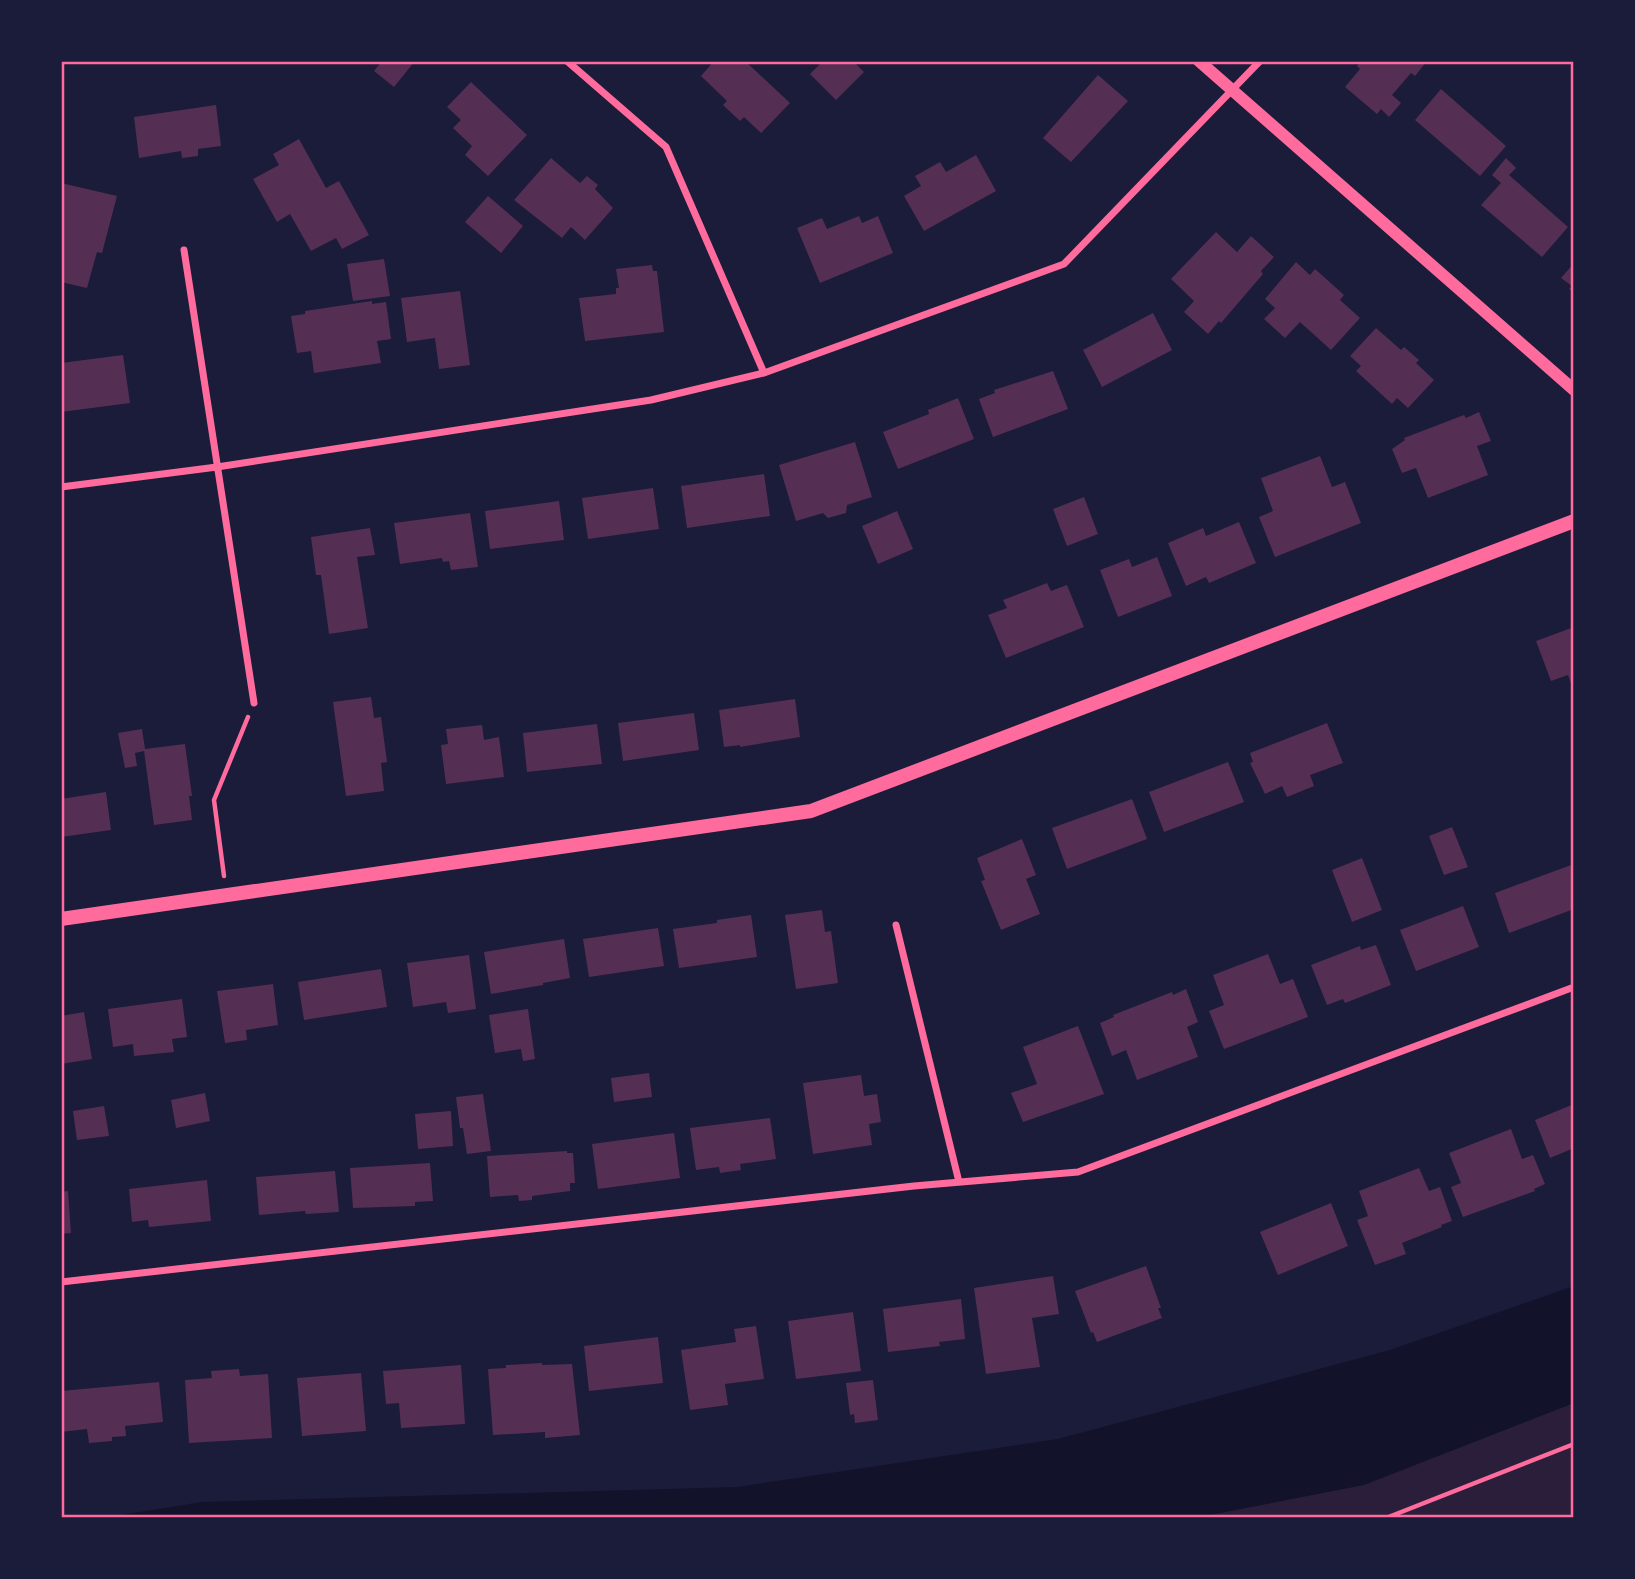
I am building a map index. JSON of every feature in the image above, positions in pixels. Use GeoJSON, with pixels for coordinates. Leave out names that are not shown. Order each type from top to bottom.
{"type":"FeatureCollection","features":[{"type":"Feature","properties":{"kind":"main road"},"geometry":{"type":"LineString","coordinates":[[61,919],[811,811],[1574,521]]}},
{"type":"Feature","properties":{"kind":"street"},"geometry":{"type":"LineString","coordinates":[[567,61],[666,147],[764,373]]}},
{"type":"Feature","properties":{"kind":"street"},"geometry":{"type":"LineString","coordinates":[[1199,61],[1574,390]]}},
{"type":"Feature","properties":{"kind":"street"},"geometry":{"type":"LineString","coordinates":[[61,487],[217,467],[651,400],[764,373],[1064,264],[1260,61]]}},
{"type":"Feature","properties":{"kind":"street"},"geometry":{"type":"LineString","coordinates":[[184,250],[254,703]]}},
{"type":"Feature","properties":{"kind":"street"},"geometry":{"type":"LineString","coordinates":[[897,925],[960,1182]]}},
{"type":"Feature","properties":{"kind":"street"},"geometry":{"type":"LineString","coordinates":[[61,1282],[960,1182],[1078,1172],[1574,987]]}},
{"type":"Feature","properties":{"kind":"path"},"geometry":{"type":"LineString","coordinates":[[226,895],[214,800],[254,703]]}},
{"type":"Feature","properties":{"kind":"path"},"geometry":{"type":"LineString","coordinates":[[1385,1518],[1574,1444]]}},
{"type":"Feature","properties":{"kind":"shaded area"},"geometry":{"type":"Polygon","coordinates":[[[1574,1286],[1574,1403],[1364,1485],[1195,1518],[103,1518],[202,1502],[737,1487],[1058,1439],[1390,1350],[1574,1286]]]}},
{"type":"Feature","properties":{"kind":"shaded area"},"geometry":{"type":"Polygon","coordinates":[[[1574,1399],[1574,1518],[1121,1518],[1574,1399]]]}},
{"type":"Feature","properties":{"kind":"building"},"geometry":{"type":"Polygon","coordinates":[[[382,61],[415,61],[394,87],[374,71],[382,61]]]}},
{"type":"Feature","properties":{"kind":"building"},"geometry":{"type":"Polygon","coordinates":[[[714,61],[745,61],[790,103],[761,133],[744,117],[740,121],[723,105],[727,101],[701,76],[714,61]]]}},
{"type":"Feature","properties":{"kind":"building"},"geometry":{"type":"Polygon","coordinates":[[[823,61],[853,61],[864,72],[836,100],[810,74],[823,61]]]}},
{"type":"Feature","properties":{"kind":"building"},"geometry":{"type":"Polygon","coordinates":[[[1361,61],[1427,61],[1415,76],[1411,73],[1392,95],[1401,103],[1389,117],[1381,109],[1377,114],[1345,87],[1360,69],[1357,66],[1361,61]]]}},
{"type":"Feature","properties":{"kind":"building"},"geometry":{"type":"Polygon","coordinates":[[[1098,75],[1128,101],[1071,162],[1043,138],[1098,75]]]}},
{"type":"Feature","properties":{"kind":"building"},"geometry":{"type":"Polygon","coordinates":[[[471,82],[527,135],[488,176],[465,155],[472,146],[453,128],[461,120],[447,107],[471,82]]]}},
{"type":"Feature","properties":{"kind":"building"},"geometry":{"type":"Polygon","coordinates":[[[1441,89],[1506,146],[1480,176],[1415,120],[1441,89]]]}},
{"type":"Feature","properties":{"kind":"building"},"geometry":{"type":"Polygon","coordinates":[[[216,105],[221,146],[198,149],[198,156],[182,158],[181,151],[139,158],[134,117],[216,105]]]}},
{"type":"Feature","properties":{"kind":"building"},"geometry":{"type":"Polygon","coordinates":[[[299,139],[326,188],[339,181],[369,235],[342,249],[336,238],[311,251],[290,214],[277,222],[253,179],[279,165],[273,154],[299,139]]]}},
{"type":"Feature","properties":{"kind":"building"},"geometry":{"type":"Polygon","coordinates":[[[976,155],[996,191],[924,231],[904,196],[921,186],[915,176],[940,162],[946,172],[976,155]]]}},
{"type":"Feature","properties":{"kind":"building"},"geometry":{"type":"Polygon","coordinates":[[[551,158],[580,183],[587,176],[598,185],[595,189],[613,208],[585,240],[571,227],[562,238],[514,200],[551,158]]]}},
{"type":"Feature","properties":{"kind":"building"},"geometry":{"type":"Polygon","coordinates":[[[1506,158],[1516,168],[1509,175],[1568,227],[1542,257],[1481,205],[1501,183],[1492,175],[1506,158]]]}},
{"type":"Feature","properties":{"kind":"building"},"geometry":{"type":"Polygon","coordinates":[[[61,183],[117,196],[102,253],[97,252],[87,288],[61,282],[61,218],[64,208],[61,208],[61,183]]]}},
{"type":"Feature","properties":{"kind":"building"},"geometry":{"type":"Polygon","coordinates":[[[488,196],[523,226],[501,253],[465,222],[488,196]]]}},
{"type":"Feature","properties":{"kind":"building"},"geometry":{"type":"Polygon","coordinates":[[[859,216],[862,223],[878,216],[893,253],[820,283],[797,228],[822,218],[827,229],[859,216]]]}},
{"type":"Feature","properties":{"kind":"building"},"geometry":{"type":"Polygon","coordinates":[[[1216,232],[1237,252],[1251,236],[1274,257],[1221,323],[1219,321],[1208,334],[1184,312],[1194,301],[1171,279],[1216,232]]]}},
{"type":"Feature","properties":{"kind":"building"},"geometry":{"type":"Polygon","coordinates":[[[384,259],[390,296],[353,301],[347,264],[384,259]]]}},
{"type":"Feature","properties":{"kind":"building"},"geometry":{"type":"Polygon","coordinates":[[[1296,262],[1310,275],[1315,269],[1344,295],[1340,300],[1360,318],[1331,350],[1300,322],[1285,338],[1264,319],[1275,308],[1265,299],[1296,262]]]}},
{"type":"Feature","properties":{"kind":"building"},"geometry":{"type":"Polygon","coordinates":[[[1574,263],[1574,292],[1569,289],[1572,286],[1561,278],[1574,263]]]}},
{"type":"Feature","properties":{"kind":"building"},"geometry":{"type":"Polygon","coordinates":[[[652,265],[653,271],[657,271],[664,332],[585,341],[579,298],[616,294],[616,288],[619,288],[616,269],[652,265]]]}},
{"type":"Feature","properties":{"kind":"building"},"geometry":{"type":"Polygon","coordinates":[[[460,291],[470,365],[439,369],[435,338],[407,342],[401,298],[460,291]]]}},
{"type":"Feature","properties":{"kind":"building"},"geometry":{"type":"Polygon","coordinates":[[[372,301],[372,304],[386,302],[391,339],[377,341],[381,363],[314,373],[311,351],[297,353],[291,316],[305,314],[305,311],[372,301]]]}},
{"type":"Feature","properties":{"kind":"building"},"geometry":{"type":"Polygon","coordinates":[[[1153,313],[1172,350],[1102,387],[1083,350],[1153,313]]]}},
{"type":"Feature","properties":{"kind":"building"},"geometry":{"type":"Polygon","coordinates":[[[1376,328],[1401,350],[1404,347],[1419,360],[1416,363],[1434,380],[1408,408],[1397,398],[1392,404],[1356,371],[1361,366],[1350,356],[1376,328]]]}},
{"type":"Feature","properties":{"kind":"building"},"geometry":{"type":"Polygon","coordinates":[[[123,355],[130,403],[61,412],[61,363],[123,355]]]}},
{"type":"Feature","properties":{"kind":"building"},"geometry":{"type":"Polygon","coordinates":[[[1053,371],[1068,409],[993,437],[979,399],[995,393],[994,390],[1053,371]]]}},
{"type":"Feature","properties":{"kind":"building"},"geometry":{"type":"Polygon","coordinates":[[[958,398],[974,439],[898,469],[883,432],[929,414],[928,410],[958,398]]]}},
{"type":"Feature","properties":{"kind":"building"},"geometry":{"type":"Polygon","coordinates":[[[1479,412],[1491,441],[1477,446],[1488,475],[1428,498],[1416,468],[1402,473],[1392,449],[1405,440],[1404,438],[1479,412]]]}},
{"type":"Feature","properties":{"kind":"building"},"geometry":{"type":"Polygon","coordinates":[[[855,442],[872,497],[847,505],[846,513],[828,518],[823,513],[796,521],[779,465],[855,442]]]}},
{"type":"Feature","properties":{"kind":"building"},"geometry":{"type":"Polygon","coordinates":[[[1320,456],[1332,487],[1345,482],[1361,523],[1275,557],[1259,517],[1273,511],[1261,478],[1320,456]]]}},
{"type":"Feature","properties":{"kind":"building"},"geometry":{"type":"Polygon","coordinates":[[[764,474],[770,516],[687,528],[681,486],[764,474]]]}},
{"type":"Feature","properties":{"kind":"building"},"geometry":{"type":"Polygon","coordinates":[[[653,488],[659,529],[588,539],[582,498],[653,488]]]}},
{"type":"Feature","properties":{"kind":"building"},"geometry":{"type":"Polygon","coordinates":[[[1084,497],[1098,534],[1067,546],[1053,509],[1084,497]]]}},
{"type":"Feature","properties":{"kind":"building"},"geometry":{"type":"Polygon","coordinates":[[[559,501],[564,540],[490,549],[485,511],[559,501]]]}},
{"type":"Feature","properties":{"kind":"building"},"geometry":{"type":"Polygon","coordinates":[[[897,511],[913,549],[878,564],[862,526],[897,511]]]}},
{"type":"Feature","properties":{"kind":"building"},"geometry":{"type":"Polygon","coordinates":[[[470,513],[478,567],[451,570],[449,561],[443,562],[442,558],[400,564],[394,523],[470,513]]]}},
{"type":"Feature","properties":{"kind":"building"},"geometry":{"type":"Polygon","coordinates":[[[1239,522],[1256,563],[1209,583],[1206,577],[1186,586],[1168,543],[1203,528],[1206,536],[1239,522]]]}},
{"type":"Feature","properties":{"kind":"building"},"geometry":{"type":"Polygon","coordinates":[[[370,528],[375,555],[357,557],[368,628],[329,634],[321,575],[316,575],[311,537],[370,528]]]}},
{"type":"Feature","properties":{"kind":"building"},"geometry":{"type":"Polygon","coordinates":[[[1157,557],[1172,596],[1118,617],[1100,570],[1129,559],[1132,567],[1157,557]]]}},
{"type":"Feature","properties":{"kind":"building"},"geometry":{"type":"Polygon","coordinates":[[[1047,583],[1051,591],[1067,585],[1084,627],[1006,658],[988,615],[1007,608],[1003,600],[1047,583]]]}},
{"type":"Feature","properties":{"kind":"building"},"geometry":{"type":"Polygon","coordinates":[[[1574,627],[1573,689],[1568,675],[1551,681],[1536,641],[1574,627]]]}},
{"type":"Feature","properties":{"kind":"building"},"geometry":{"type":"Polygon","coordinates":[[[371,697],[374,718],[381,717],[387,762],[381,763],[384,791],[346,796],[333,702],[371,697]]]}},
{"type":"Feature","properties":{"kind":"building"},"geometry":{"type":"Polygon","coordinates":[[[795,699],[800,737],[724,747],[719,710],[795,699]]]}},
{"type":"Feature","properties":{"kind":"building"},"geometry":{"type":"Polygon","coordinates":[[[694,713],[699,750],[623,761],[618,723],[694,713]]]}},
{"type":"Feature","properties":{"kind":"building"},"geometry":{"type":"Polygon","coordinates":[[[1327,723],[1343,763],[1310,775],[1314,786],[1287,797],[1282,786],[1265,794],[1250,763],[1253,762],[1250,753],[1327,723]]]}},
{"type":"Feature","properties":{"kind":"building"},"geometry":{"type":"Polygon","coordinates":[[[597,724],[602,764],[527,772],[523,733],[597,724]]]}},
{"type":"Feature","properties":{"kind":"building"},"geometry":{"type":"Polygon","coordinates":[[[482,725],[484,740],[499,737],[504,777],[446,784],[441,745],[448,744],[446,729],[482,725]]]}},
{"type":"Feature","properties":{"kind":"building"},"geometry":{"type":"Polygon","coordinates":[[[142,729],[145,749],[185,744],[192,796],[189,796],[192,820],[154,825],[144,751],[135,753],[137,766],[125,768],[118,733],[142,729]]]}},
{"type":"Feature","properties":{"kind":"building"},"geometry":{"type":"Polygon","coordinates":[[[1228,762],[1244,802],[1164,832],[1149,792],[1228,762]]]}},
{"type":"Feature","properties":{"kind":"building"},"geometry":{"type":"Polygon","coordinates":[[[106,792],[111,830],[61,837],[61,799],[106,792]]]}},
{"type":"Feature","properties":{"kind":"building"},"geometry":{"type":"Polygon","coordinates":[[[1132,799],[1147,839],[1067,869],[1052,828],[1132,799]]]}},
{"type":"Feature","properties":{"kind":"building"},"geometry":{"type":"Polygon","coordinates":[[[1452,827],[1468,867],[1444,875],[1429,836],[1452,827]]]}},
{"type":"Feature","properties":{"kind":"building"},"geometry":{"type":"Polygon","coordinates":[[[1022,839],[1036,875],[1026,879],[1040,914],[1001,930],[981,881],[985,880],[977,858],[1022,839]]]}},
{"type":"Feature","properties":{"kind":"building"},"geometry":{"type":"Polygon","coordinates":[[[1362,858],[1382,910],[1352,922],[1332,870],[1362,858]]]}},
{"type":"Feature","properties":{"kind":"building"},"geometry":{"type":"Polygon","coordinates":[[[1574,864],[1574,909],[1509,933],[1495,893],[1574,864]]]}},
{"type":"Feature","properties":{"kind":"building"},"geometry":{"type":"Polygon","coordinates":[[[1463,906],[1479,947],[1416,971],[1400,930],[1463,906]]]}},
{"type":"Feature","properties":{"kind":"building"},"geometry":{"type":"Polygon","coordinates":[[[822,910],[825,932],[831,931],[838,983],[796,989],[785,915],[822,910]]]}},
{"type":"Feature","properties":{"kind":"building"},"geometry":{"type":"Polygon","coordinates":[[[751,915],[757,957],[679,968],[673,929],[751,915]]]}},
{"type":"Feature","properties":{"kind":"building"},"geometry":{"type":"Polygon","coordinates":[[[658,928],[664,966],[589,977],[583,939],[658,928]]]}},
{"type":"Feature","properties":{"kind":"building"},"geometry":{"type":"Polygon","coordinates":[[[564,939],[570,978],[491,994],[484,952],[564,939]]]}},
{"type":"Feature","properties":{"kind":"building"},"geometry":{"type":"Polygon","coordinates":[[[1376,945],[1391,985],[1345,1003],[1343,999],[1327,1005],[1311,965],[1360,946],[1361,950],[1376,945]]]}},
{"type":"Feature","properties":{"kind":"building"},"geometry":{"type":"Polygon","coordinates":[[[1268,954],[1280,984],[1293,979],[1308,1017],[1224,1049],[1209,1011],[1224,1005],[1213,975],[1268,954]]]}},
{"type":"Feature","properties":{"kind":"building"},"geometry":{"type":"Polygon","coordinates":[[[469,955],[476,1009],[448,1013],[446,1002],[413,1007],[407,963],[469,955]]]}},
{"type":"Feature","properties":{"kind":"building"},"geometry":{"type":"Polygon","coordinates":[[[381,969],[387,1007],[304,1020],[298,982],[381,969]]]}},
{"type":"Feature","properties":{"kind":"building"},"geometry":{"type":"Polygon","coordinates":[[[273,984],[278,1025],[246,1030],[247,1040],[225,1043],[217,991],[273,984]]]}},
{"type":"Feature","properties":{"kind":"building"},"geometry":{"type":"Polygon","coordinates":[[[1186,989],[1198,1022],[1187,1027],[1198,1057],[1137,1080],[1126,1050],[1112,1056],[1100,1023],[1114,1017],[1113,1015],[1186,989]]]}},
{"type":"Feature","properties":{"kind":"building"},"geometry":{"type":"Polygon","coordinates":[[[182,999],[187,1037],[172,1039],[174,1052],[134,1056],[133,1044],[113,1047],[108,1009],[182,999]]]}},
{"type":"Feature","properties":{"kind":"building"},"geometry":{"type":"Polygon","coordinates":[[[528,1009],[535,1059],[523,1061],[521,1049],[495,1053],[489,1015],[528,1009]]]}},
{"type":"Feature","properties":{"kind":"building"},"geometry":{"type":"Polygon","coordinates":[[[84,1012],[92,1059],[61,1064],[61,1016],[84,1012]]]}},
{"type":"Feature","properties":{"kind":"building"},"geometry":{"type":"Polygon","coordinates":[[[1078,1026],[1104,1094],[1023,1122],[1011,1093],[1037,1084],[1023,1047],[1078,1026]]]}},
{"type":"Feature","properties":{"kind":"building"},"geometry":{"type":"Polygon","coordinates":[[[649,1073],[652,1097],[614,1102],[611,1078],[649,1073]]]}},
{"type":"Feature","properties":{"kind":"building"},"geometry":{"type":"Polygon","coordinates":[[[861,1075],[864,1096],[877,1094],[881,1122],[869,1124],[872,1145],[813,1154],[803,1083],[861,1075]]]}},
{"type":"Feature","properties":{"kind":"building"},"geometry":{"type":"Polygon","coordinates":[[[205,1093],[210,1121],[176,1128],[171,1100],[205,1093]]]}},
{"type":"Feature","properties":{"kind":"building"},"geometry":{"type":"Polygon","coordinates":[[[483,1094],[491,1151],[467,1154],[456,1097],[483,1094]]]}},
{"type":"Feature","properties":{"kind":"building"},"geometry":{"type":"Polygon","coordinates":[[[1574,1104],[1574,1148],[1550,1158],[1535,1120],[1574,1104]]]}},
{"type":"Feature","properties":{"kind":"building"},"geometry":{"type":"Polygon","coordinates":[[[104,1106],[109,1136],[77,1140],[73,1111],[104,1106]]]}},
{"type":"Feature","properties":{"kind":"building"},"geometry":{"type":"Polygon","coordinates":[[[451,1111],[453,1146],[418,1149],[415,1114],[451,1111]]]}},
{"type":"Feature","properties":{"kind":"building"},"geometry":{"type":"Polygon","coordinates":[[[770,1118],[776,1159],[740,1164],[741,1170],[720,1173],[719,1167],[696,1170],[690,1128],[770,1118]]]}},
{"type":"Feature","properties":{"kind":"building"},"geometry":{"type":"Polygon","coordinates":[[[1511,1129],[1522,1159],[1533,1155],[1545,1184],[1534,1189],[1535,1191],[1463,1217],[1451,1187],[1461,1183],[1449,1153],[1511,1129]]]}},
{"type":"Feature","properties":{"kind":"building"},"geometry":{"type":"Polygon","coordinates":[[[674,1133],[680,1178],[598,1189],[592,1144],[674,1133]]]}},
{"type":"Feature","properties":{"kind":"building"},"geometry":{"type":"Polygon","coordinates":[[[567,1151],[573,1153],[575,1183],[570,1183],[570,1191],[532,1196],[532,1200],[519,1201],[518,1195],[490,1197],[487,1156],[567,1151]]]}},
{"type":"Feature","properties":{"kind":"building"},"geometry":{"type":"Polygon","coordinates":[[[430,1163],[433,1201],[415,1202],[415,1206],[353,1208],[350,1168],[430,1163]]]}},
{"type":"Feature","properties":{"kind":"building"},"geometry":{"type":"Polygon","coordinates":[[[1419,1168],[1429,1191],[1440,1187],[1452,1221],[1402,1243],[1406,1254],[1375,1265],[1357,1220],[1368,1216],[1359,1191],[1419,1168]]]}},
{"type":"Feature","properties":{"kind":"building"},"geometry":{"type":"Polygon","coordinates":[[[335,1171],[339,1212],[306,1214],[305,1211],[259,1215],[256,1177],[335,1171]]]}},
{"type":"Feature","properties":{"kind":"building"},"geometry":{"type":"Polygon","coordinates":[[[207,1180],[211,1221],[149,1227],[148,1220],[132,1222],[129,1189],[207,1180]]]}},
{"type":"Feature","properties":{"kind":"building"},"geometry":{"type":"Polygon","coordinates":[[[68,1191],[71,1233],[61,1234],[61,1192],[68,1191]]]}},
{"type":"Feature","properties":{"kind":"building"},"geometry":{"type":"Polygon","coordinates":[[[1331,1203],[1348,1246],[1278,1275],[1260,1232],[1331,1203]]]}},
{"type":"Feature","properties":{"kind":"building"},"geometry":{"type":"Polygon","coordinates":[[[1146,1266],[1162,1318],[1097,1342],[1075,1291],[1146,1266]]]}},
{"type":"Feature","properties":{"kind":"building"},"geometry":{"type":"Polygon","coordinates":[[[1053,1276],[1059,1314],[1032,1318],[1040,1367],[986,1374],[974,1288],[1053,1276]]]}},
{"type":"Feature","properties":{"kind":"building"},"geometry":{"type":"Polygon","coordinates":[[[961,1299],[965,1339],[939,1342],[940,1346],[888,1352],[883,1309],[961,1299]]]}},
{"type":"Feature","properties":{"kind":"building"},"geometry":{"type":"Polygon","coordinates":[[[853,1312],[861,1371],[796,1379],[788,1321],[853,1312]]]}},
{"type":"Feature","properties":{"kind":"building"},"geometry":{"type":"Polygon","coordinates":[[[756,1326],[764,1379],[725,1384],[728,1405],[690,1410],[681,1350],[736,1342],[734,1329],[756,1326]]]}},
{"type":"Feature","properties":{"kind":"building"},"geometry":{"type":"Polygon","coordinates":[[[658,1337],[663,1383],[589,1391],[584,1346],[658,1337]]]}},
{"type":"Feature","properties":{"kind":"building"},"geometry":{"type":"Polygon","coordinates":[[[542,1363],[572,1364],[580,1435],[545,1438],[545,1432],[493,1435],[488,1369],[542,1363]]]}},
{"type":"Feature","properties":{"kind":"building"},"geometry":{"type":"Polygon","coordinates":[[[461,1365],[465,1424],[401,1428],[399,1403],[386,1404],[383,1371],[461,1365]]]}},
{"type":"Feature","properties":{"kind":"building"},"geometry":{"type":"Polygon","coordinates":[[[239,1369],[240,1376],[268,1374],[272,1438],[189,1443],[185,1380],[212,1378],[211,1371],[239,1369]]]}},
{"type":"Feature","properties":{"kind":"building"},"geometry":{"type":"Polygon","coordinates":[[[361,1373],[366,1431],[302,1436],[297,1378],[361,1373]]]}},
{"type":"Feature","properties":{"kind":"building"},"geometry":{"type":"Polygon","coordinates":[[[873,1380],[878,1420],[855,1423],[854,1414],[850,1415],[846,1383],[873,1380]]]}},
{"type":"Feature","properties":{"kind":"building"},"geometry":{"type":"Polygon","coordinates":[[[159,1382],[163,1422],[125,1426],[126,1436],[112,1437],[112,1441],[89,1443],[87,1429],[61,1432],[61,1391],[159,1382]]]}}]}
